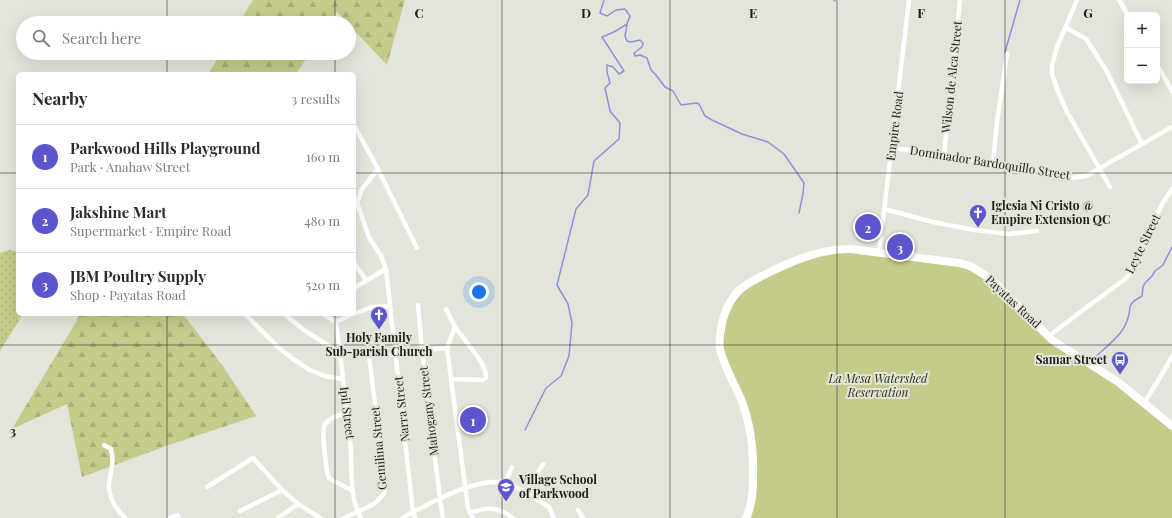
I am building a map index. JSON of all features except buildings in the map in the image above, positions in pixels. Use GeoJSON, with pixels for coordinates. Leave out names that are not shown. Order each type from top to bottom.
{"type":"FeatureCollection","features":[{"type":"Feature","properties":{"kind":"main road","name":"Payatas Road"},"geometry":{"type":"LineString","coordinates":[[746,518],[750,509],[752,497],[754,464],[753,445],[741,400],[720,349],[720,329],[733,296],[742,287],[779,267],[823,252],[844,249],[959,263],[970,266],[996,284],[1056,342],[1118,382],[1172,426]]}},
{"type":"Feature","properties":{"kind":"street","name":"Empire Road"},"geometry":{"type":"LineString","coordinates":[[879,253],[910,0]]}},
{"type":"Feature","properties":{"kind":"street","name":"Wilson de Alca Street"},"geometry":{"type":"LineString","coordinates":[[944,155],[960,0]]}},
{"type":"Feature","properties":{"kind":"street"},"geometry":{"type":"LineString","coordinates":[[1076,0],[1057,48],[1052,65],[1052,74],[1066,110],[1110,187]]}},
{"type":"Feature","properties":{"kind":"street"},"geometry":{"type":"LineString","coordinates":[[1119,0],[1126,12]]}},
{"type":"Feature","properties":{"kind":"street"},"geometry":{"type":"LineString","coordinates":[[1065,27],[1086,39],[1096,54],[1106,70],[1142,144]]}},
{"type":"Feature","properties":{"kind":"street"},"geometry":{"type":"LineString","coordinates":[[993,163],[997,122],[1007,54]]}},
{"type":"Feature","properties":{"kind":"street"},"geometry":{"type":"LineString","coordinates":[[1160,70],[1172,91]]}},
{"type":"Feature","properties":{"kind":"street","name":"Dominador Bardoquillo Street"},"geometry":{"type":"LineString","coordinates":[[892,149],[920,150],[1070,178],[1086,176],[1172,127]]}},
{"type":"Feature","properties":{"kind":"street"},"geometry":{"type":"LineString","coordinates":[[356,128],[378,169],[416,248]]}},
{"type":"Feature","properties":{"kind":"street","name":"Narra Street"},"geometry":{"type":"LineString","coordinates":[[378,169],[362,189],[357,203],[369,237],[381,256],[386,269],[389,306],[396,353],[413,512],[415,518]]}},
{"type":"Feature","properties":{"kind":"street","name":"Leyte Street"},"geometry":{"type":"LineString","coordinates":[[1049,336],[1130,274],[1162,204],[1172,189]]}},
{"type":"Feature","properties":{"kind":"street"},"geometry":{"type":"LineString","coordinates":[[884,209],[933,222],[974,230],[1009,234],[1037,231]]}},
{"type":"Feature","properties":{"kind":"street"},"geometry":{"type":"LineString","coordinates":[[356,266],[366,280]]}},
{"type":"Feature","properties":{"kind":"street"},"geometry":{"type":"LineString","coordinates":[[356,287],[386,269]]}},
{"type":"Feature","properties":{"kind":"street","name":"Mahogany Street"},"geometry":{"type":"LineString","coordinates":[[418,305],[422,350],[443,518]]}},
{"type":"Feature","properties":{"kind":"street"},"geometry":{"type":"LineString","coordinates":[[356,313],[372,307],[389,306]]}},
{"type":"Feature","properties":{"kind":"street"},"geometry":{"type":"LineString","coordinates":[[446,308],[455,327],[473,350],[487,374],[486,378],[482,380],[451,379]]}},
{"type":"Feature","properties":{"kind":"street"},"geometry":{"type":"LineString","coordinates":[[247,316],[292,359],[310,370],[325,376],[342,379]]}},
{"type":"Feature","properties":{"kind":"street"},"geometry":{"type":"LineString","coordinates":[[286,316],[304,330],[340,353],[370,355],[447,348]]}},
{"type":"Feature","properties":{"kind":"street"},"geometry":{"type":"LineString","coordinates":[[326,316],[336,322],[350,316]]}},
{"type":"Feature","properties":{"kind":"street","name":"Ipil Street"},"geometry":{"type":"LineString","coordinates":[[336,322],[347,411],[353,491],[358,511],[362,518]]}},
{"type":"Feature","properties":{"kind":"street"},"geometry":{"type":"LineString","coordinates":[[455,327],[447,348],[468,508],[472,516],[484,509],[495,508],[507,513],[512,518]]}},
{"type":"Feature","properties":{"kind":"street","name":"Gemilina Street"},"geometry":{"type":"LineString","coordinates":[[344,518],[374,504],[384,494],[385,487],[370,355]]}},
{"type":"Feature","properties":{"kind":"street"},"geometry":{"type":"LineString","coordinates":[[1144,403],[1172,356]]}},
{"type":"Feature","properties":{"kind":"street"},"geometry":{"type":"LineString","coordinates":[[347,411],[326,422],[324,427],[324,438],[329,478],[353,491]]}},
{"type":"Feature","properties":{"kind":"street"},"geometry":{"type":"LineString","coordinates":[[104,445],[111,449],[113,462],[109,493],[116,508],[125,518]]}},
{"type":"Feature","properties":{"kind":"street"},"geometry":{"type":"LineString","coordinates":[[207,487],[253,458],[282,490],[298,504],[320,518]]}},
{"type":"Feature","properties":{"kind":"street"},"geometry":{"type":"LineString","coordinates":[[525,492],[543,464]]}},
{"type":"Feature","properties":{"kind":"street"},"geometry":{"type":"LineString","coordinates":[[505,482],[512,467]]}},
{"type":"Feature","properties":{"kind":"street"},"geometry":{"type":"LineString","coordinates":[[402,518],[466,488],[494,481],[505,482],[525,492],[549,507],[554,518]]}},
{"type":"Feature","properties":{"kind":"street"},"geometry":{"type":"LineString","coordinates":[[240,511],[282,490]]}},
{"type":"Feature","properties":{"kind":"street"},"geometry":{"type":"LineString","coordinates":[[278,518],[298,504]]}},
{"type":"Feature","properties":{"kind":"street"},"geometry":{"type":"LineString","coordinates":[[578,510],[583,518]]}},
{"type":"Feature","properties":{"kind":"street"},"geometry":{"type":"LineString","coordinates":[[170,518],[177,515],[179,518]]}},
{"type":"Feature","properties":{"kind":"green space"},"geometry":{"type":"Polygon","coordinates":[[[253,0],[405,0],[387,65],[356,32],[356,16],[341,16],[337,12],[334,16],[243,16],[253,0]]]}},
{"type":"Feature","properties":{"kind":"green space"},"geometry":{"type":"Polygon","coordinates":[[[217,60],[305,60],[297,72],[209,72],[217,60]]]}},
{"type":"Feature","properties":{"kind":"green space"},"geometry":{"type":"Polygon","coordinates":[[[10,250],[16,252],[16,316],[22,316],[0,351],[0,253],[10,250]]]}},
{"type":"Feature","properties":{"kind":"green space","name":"La Mesa Watershed Reservation"},"geometry":{"type":"Polygon","coordinates":[[[835,251],[970,266],[1071,352],[1172,426],[1172,518],[748,518],[755,451],[722,348],[727,314],[742,289],[808,259],[835,251]]]}},
{"type":"Feature","properties":{"kind":"green space"},"geometry":{"type":"Polygon","coordinates":[[[78,316],[185,316],[222,365],[256,416],[166,446],[82,477],[67,404],[12,429],[78,316]]]}},
{"type":"Feature","properties":{"kind":"waterway"},"geometry":{"type":"LineString","coordinates":[[525,430],[546,388],[561,376],[569,356],[572,323],[568,304],[557,285],[576,209],[588,195],[594,161],[619,139],[620,123],[610,111],[605,88],[610,83],[607,65],[613,67],[619,74],[624,71],[602,37],[627,24],[630,16],[625,9],[616,10],[607,16],[600,13],[604,0]]}},
{"type":"Feature","properties":{"kind":"waterway"},"geometry":{"type":"LineString","coordinates":[[1005,52],[1020,0]]}},
{"type":"Feature","properties":{"kind":"waterway"},"geometry":{"type":"LineString","coordinates":[[627,25],[625,36],[627,41],[631,42],[640,40],[643,43],[642,47],[634,53],[635,56],[640,55],[647,58],[651,70],[665,87],[673,91],[681,105],[699,104],[705,116],[742,134],[768,142],[784,154],[804,183],[799,213]]}},
{"type":"Feature","properties":{"kind":"waterway"},"geometry":{"type":"LineString","coordinates":[[1092,361],[1121,333],[1129,316],[1131,305],[1136,299],[1142,296],[1145,283],[1155,271],[1163,265],[1172,247]]}},
{"type":"Feature","properties":{"kind":"place","name":"Jakshine Mart"},"geometry":{"type":"Point","coordinates":[868,227]}},
{"type":"Feature","properties":{"kind":"place","name":"Iglesia Ni Cristo @ Empire Extension QC"},"geometry":{"type":"Point","coordinates":[978,228]}},
{"type":"Feature","properties":{"kind":"place","name":"JBM Poultry Supply"},"geometry":{"type":"Point","coordinates":[900,247]}},
{"type":"Feature","properties":{"kind":"place","name":"Holy Family Sub-parish Church"},"geometry":{"type":"Point","coordinates":[379,330]}},
{"type":"Feature","properties":{"kind":"place","name":"Samar Street"},"geometry":{"type":"Point","coordinates":[1120,375]}},
{"type":"Feature","properties":{"kind":"place","name":"Parkwood Hills Playground"},"geometry":{"type":"Point","coordinates":[473,420]}},
{"type":"Feature","properties":{"kind":"place","name":"Village School of Parkwood"},"geometry":{"type":"Point","coordinates":[506,502]}}]}
